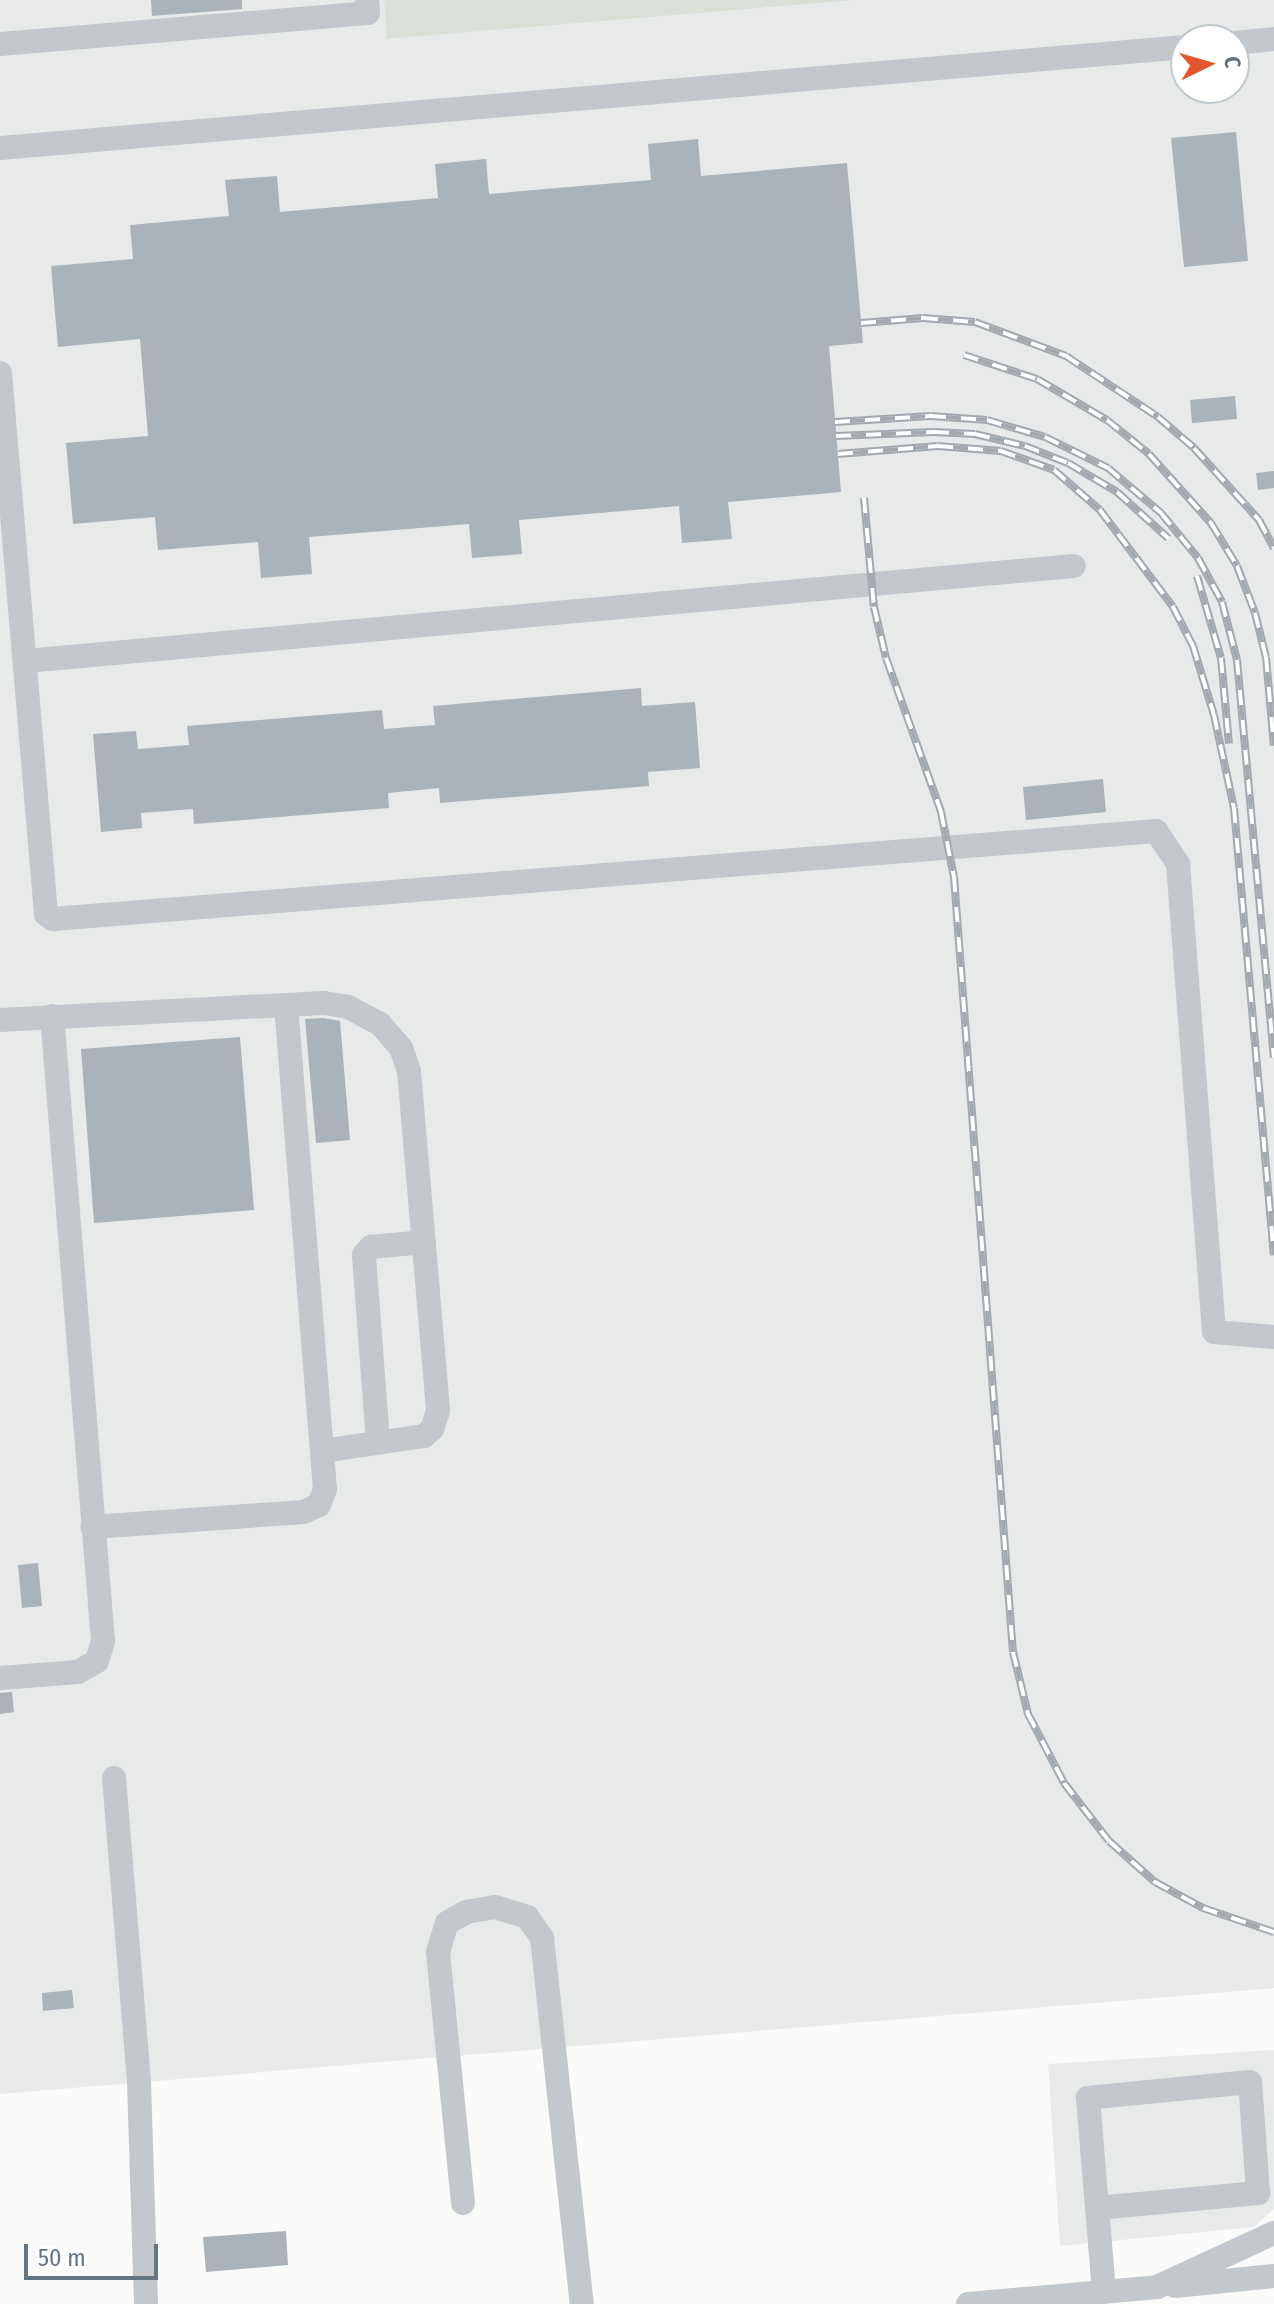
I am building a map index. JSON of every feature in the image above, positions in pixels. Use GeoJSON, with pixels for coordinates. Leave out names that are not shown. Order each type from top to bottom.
{"type":"FeatureCollection","features":[{"type":"Feature","properties":{"kind":"street"},"geometry":{"type":"LineString","coordinates":[[0,44],[368,13],[367,0]]}},
{"type":"Feature","properties":{"kind":"street"},"geometry":{"type":"LineString","coordinates":[[1250,41],[1274,39]]}},
{"type":"Feature","properties":{"kind":"street"},"geometry":{"type":"LineString","coordinates":[[0,148],[1170,48]]}},
{"type":"Feature","properties":{"kind":"street"},"geometry":{"type":"LineString","coordinates":[[0,373],[46,914],[53,919],[1156,831],[1178,864],[1214,1332],[1274,1337]]}},
{"type":"Feature","properties":{"kind":"street"},"geometry":{"type":"LineString","coordinates":[[26,661],[1074,566]]}},
{"type":"Feature","properties":{"kind":"street"},"geometry":{"type":"LineString","coordinates":[[0,1020],[324,1003],[348,1007],[380,1024],[401,1048],[409,1071],[438,1411],[432,1429],[424,1436],[323,1451]]}},
{"type":"Feature","properties":{"kind":"street"},"geometry":{"type":"LineString","coordinates":[[93,1527],[303,1512],[319,1505],[325,1489],[286,1005]]}},
{"type":"Feature","properties":{"kind":"street"},"geometry":{"type":"LineString","coordinates":[[0,1678],[78,1672],[97,1661],[103,1641],[52,1016]]}},
{"type":"Feature","properties":{"kind":"street"},"geometry":{"type":"LineString","coordinates":[[378,1442],[364,1255],[371,1247],[424,1242]]}},
{"type":"Feature","properties":{"kind":"street"},"geometry":{"type":"LineString","coordinates":[[114,1778],[139,2082],[146,2304]]}},
{"type":"Feature","properties":{"kind":"street"},"geometry":{"type":"LineString","coordinates":[[463,2203],[438,1952],[447,1923],[466,1912],[495,1907],[527,1917],[542,1938],[582,2304]]}},
{"type":"Feature","properties":{"kind":"street"},"geometry":{"type":"LineString","coordinates":[[1097,2208],[1258,2193],[1250,2082],[1088,2098],[1097,2208],[1104,2292]]}},
{"type":"Feature","properties":{"kind":"street"},"geometry":{"type":"LineString","coordinates":[[1157,2287],[1274,2233]]}},
{"type":"Feature","properties":{"kind":"street"},"geometry":{"type":"LineString","coordinates":[[968,2304],[1274,2276]]}},
{"type":"Feature","properties":{"kind":"shaded area"},"geometry":{"type":"Polygon","coordinates":[[[0,0],[384,0],[387,39],[856,0],[1274,0],[1274,1988],[0,2094],[0,0]]]}},
{"type":"Feature","properties":{"kind":"shaded area"},"geometry":{"type":"Polygon","coordinates":[[[384,0],[856,0],[387,39],[384,0]]]}},
{"type":"Feature","properties":{"kind":"shaded area"},"geometry":{"type":"Polygon","coordinates":[[[1274,2050],[1274,2209],[1254,2227],[1060,2246],[1048,2064],[1274,2050]]]}},
{"type":"Feature","properties":{"kind":"building"},"geometry":{"type":"Polygon","coordinates":[[[151,0],[242,0],[242,9],[152,16],[151,0]]]}},
{"type":"Feature","properties":{"kind":"building"},"geometry":{"type":"Polygon","coordinates":[[[1236,132],[1248,261],[1184,267],[1171,138],[1236,132]]]}},
{"type":"Feature","properties":{"kind":"building"},"geometry":{"type":"Polygon","coordinates":[[[698,139],[701,176],[847,163],[863,343],[829,346],[841,492],[728,502],[732,539],[682,543],[679,506],[519,520],[522,554],[472,558],[469,524],[309,537],[312,574],[261,578],[258,542],[158,550],[155,517],[73,524],[66,443],[148,436],[140,339],[58,347],[51,266],[133,259],[130,225],[229,216],[225,180],[277,176],[280,212],[438,198],[435,164],[486,159],[489,194],[651,180],[648,144],[698,139]]]}},
{"type":"Feature","properties":{"kind":"building"},"geometry":{"type":"Polygon","coordinates":[[[1235,396],[1237,419],[1192,423],[1190,400],[1235,396]]]}},
{"type":"Feature","properties":{"kind":"building"},"geometry":{"type":"Polygon","coordinates":[[[1274,471],[1274,488],[1258,490],[1256,473],[1274,471]]]}},
{"type":"Feature","properties":{"kind":"building"},"geometry":{"type":"Polygon","coordinates":[[[641,688],[642,706],[695,702],[700,768],[648,772],[649,786],[440,803],[439,788],[388,793],[389,808],[194,824],[193,809],[141,813],[142,828],[101,832],[93,734],[136,731],[138,749],[189,745],[187,726],[382,710],[384,729],[435,725],[433,706],[641,688]]]}},
{"type":"Feature","properties":{"kind":"building"},"geometry":{"type":"Polygon","coordinates":[[[1103,779],[1106,812],[1026,820],[1023,787],[1103,779]]]}},
{"type":"Feature","properties":{"kind":"building"},"geometry":{"type":"Polygon","coordinates":[[[305,1019],[340,1021],[350,1140],[316,1143],[305,1019]]]}},
{"type":"Feature","properties":{"kind":"building"},"geometry":{"type":"Polygon","coordinates":[[[240,1037],[254,1210],[94,1223],[81,1049],[240,1037]]]}},
{"type":"Feature","properties":{"kind":"building"},"geometry":{"type":"Polygon","coordinates":[[[38,1563],[42,1606],[22,1608],[18,1565],[38,1563]]]}},
{"type":"Feature","properties":{"kind":"building"},"geometry":{"type":"Polygon","coordinates":[[[12,1692],[14,1712],[0,1714],[0,1693],[12,1692]]]}},
{"type":"Feature","properties":{"kind":"building"},"geometry":{"type":"Polygon","coordinates":[[[72,1990],[74,2008],[43,2011],[42,1993],[72,1990]]]}},
{"type":"Feature","properties":{"kind":"building"},"geometry":{"type":"Polygon","coordinates":[[[286,2231],[288,2265],[206,2272],[203,2237],[286,2231]]]}},
{"type":"Feature","properties":{"kind":"railway"},"geometry":{"type":"LineString","coordinates":[[861,323],[923,318],[975,322],[1066,356],[1158,417],[1194,448],[1259,520],[1274,548]]}},
{"type":"Feature","properties":{"kind":"railway"},"geometry":{"type":"LineString","coordinates":[[964,355],[1037,379],[1107,420],[1149,454],[1211,523],[1237,566],[1255,613],[1266,657],[1274,746]]}},
{"type":"Feature","properties":{"kind":"railway"},"geometry":{"type":"LineString","coordinates":[[835,422],[931,416],[987,420],[1045,437],[1108,468],[1161,513],[1198,558],[1222,602],[1237,660],[1274,1057]]}},
{"type":"Feature","properties":{"kind":"railway"},"geometry":{"type":"LineString","coordinates":[[836,436],[934,432],[975,434],[1025,446],[1068,463],[1117,492],[1168,538]]}},
{"type":"Feature","properties":{"kind":"railway"},"geometry":{"type":"LineString","coordinates":[[838,454],[938,446],[1001,451],[1054,470],[1100,510],[1173,607],[1193,646],[1214,715],[1234,808],[1274,1255]]}},
{"type":"Feature","properties":{"kind":"railway"},"geometry":{"type":"LineString","coordinates":[[864,498],[874,607],[886,658],[941,812],[954,877],[1013,1652],[1028,1714],[1064,1783],[1109,1841],[1155,1882],[1203,1908],[1274,1932]]}},
{"type":"Feature","properties":{"kind":"railway"},"geometry":{"type":"LineString","coordinates":[[1197,576],[1221,658],[1229,744]]}}]}
